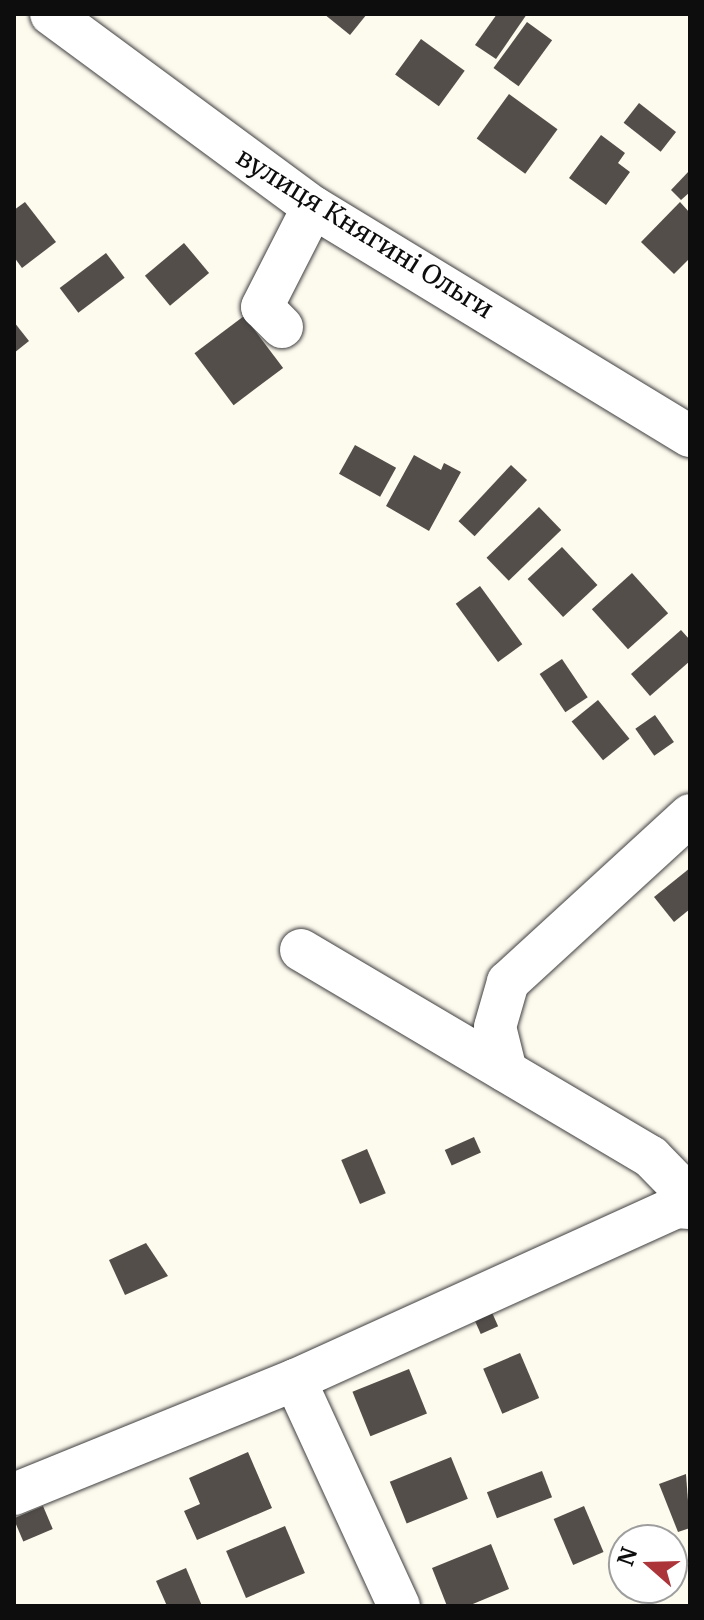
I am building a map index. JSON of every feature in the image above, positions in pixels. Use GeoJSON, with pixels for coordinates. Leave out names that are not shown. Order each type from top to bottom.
{"type":"FeatureCollection","features":[{"type":"Feature","properties":{"kind":"street","name":"вулиця Княгині Ольги"},"geometry":{"type":"LineString","coordinates":[[51,14],[313,207],[690,436]]}},
{"type":"Feature","properties":{"kind":"street"},"geometry":{"type":"LineString","coordinates":[[282,327],[262,307],[313,207]]}},
{"type":"Feature","properties":{"kind":"street"},"geometry":{"type":"LineString","coordinates":[[506,1071],[495,1027],[508,982],[690,815]]}},
{"type":"Feature","properties":{"kind":"street"},"geometry":{"type":"LineString","coordinates":[[301,950],[651,1157],[690,1197]]}},
{"type":"Feature","properties":{"kind":"street"},"geometry":{"type":"LineString","coordinates":[[14,1494],[295,1380],[676,1207],[690,1208]]}},
{"type":"Feature","properties":{"kind":"street"},"geometry":{"type":"LineString","coordinates":[[295,1380],[399,1606]]}},
{"type":"Feature","properties":{"kind":"building"},"geometry":{"type":"Polygon","coordinates":[[[324,14],[367,14],[350,35],[324,14]]]}},
{"type":"Feature","properties":{"kind":"building"},"geometry":{"type":"Polygon","coordinates":[[[497,14],[527,14],[496,59],[475,45],[497,14]]]}},
{"type":"Feature","properties":{"kind":"building"},"geometry":{"type":"Polygon","coordinates":[[[527,22],[552,40],[519,86],[493,68],[527,22]]]}},
{"type":"Feature","properties":{"kind":"building"},"geometry":{"type":"Polygon","coordinates":[[[421,39],[465,71],[439,106],[395,75],[421,39]]]}},
{"type":"Feature","properties":{"kind":"building"},"geometry":{"type":"Polygon","coordinates":[[[509,94],[558,129],[525,174],[477,138],[509,94]]]}},
{"type":"Feature","properties":{"kind":"building"},"geometry":{"type":"Polygon","coordinates":[[[639,103],[676,132],[661,152],[624,123],[639,103]]]}},
{"type":"Feature","properties":{"kind":"building"},"geometry":{"type":"Polygon","coordinates":[[[601,135],[625,153],[618,163],[630,172],[606,205],[569,178],[601,135]]]}},
{"type":"Feature","properties":{"kind":"building"},"geometry":{"type":"Polygon","coordinates":[[[690,170],[690,192],[681,200],[671,190],[690,170]]]}},
{"type":"Feature","properties":{"kind":"building"},"geometry":{"type":"Polygon","coordinates":[[[25,202],[56,242],[22,268],[14,257],[14,210],[25,202]]]}},
{"type":"Feature","properties":{"kind":"building"},"geometry":{"type":"Polygon","coordinates":[[[680,202],[690,213],[690,258],[674,274],[641,242],[680,202]]]}},
{"type":"Feature","properties":{"kind":"building"},"geometry":{"type":"Polygon","coordinates":[[[184,243],[209,273],[170,306],[145,276],[184,243]]]}},
{"type":"Feature","properties":{"kind":"building"},"geometry":{"type":"Polygon","coordinates":[[[106,253],[125,278],[78,313],[60,288],[106,253]]]}},
{"type":"Feature","properties":{"kind":"building"},"geometry":{"type":"Polygon","coordinates":[[[244,316],[283,368],[234,405],[194,353],[244,316]]]}},
{"type":"Feature","properties":{"kind":"building"},"geometry":{"type":"Polygon","coordinates":[[[14,322],[29,341],[14,353],[14,322]]]}},
{"type":"Feature","properties":{"kind":"building"},"geometry":{"type":"Polygon","coordinates":[[[355,445],[396,468],[380,497],[339,474],[355,445]]]}},
{"type":"Feature","properties":{"kind":"building"},"geometry":{"type":"Polygon","coordinates":[[[414,455],[441,470],[444,463],[461,472],[429,531],[386,506],[414,455]]]}},
{"type":"Feature","properties":{"kind":"building"},"geometry":{"type":"Polygon","coordinates":[[[511,465],[527,480],[475,536],[458,521],[511,465]]]}},
{"type":"Feature","properties":{"kind":"building"},"geometry":{"type":"Polygon","coordinates":[[[539,507],[561,530],[509,581],[486,558],[539,507]]]}},
{"type":"Feature","properties":{"kind":"building"},"geometry":{"type":"Polygon","coordinates":[[[562,547],[597,585],[563,617],[528,579],[562,547]]]}},
{"type":"Feature","properties":{"kind":"building"},"geometry":{"type":"Polygon","coordinates":[[[632,573],[668,613],[628,649],[592,609],[632,573]]]}},
{"type":"Feature","properties":{"kind":"building"},"geometry":{"type":"Polygon","coordinates":[[[480,586],[522,644],[498,662],[456,604],[480,586]]]}},
{"type":"Feature","properties":{"kind":"building"},"geometry":{"type":"Polygon","coordinates":[[[681,630],[690,640],[690,661],[650,696],[631,674],[681,630]]]}},
{"type":"Feature","properties":{"kind":"building"},"geometry":{"type":"Polygon","coordinates":[[[562,659],[588,697],[565,712],[540,674],[562,659]]]}},
{"type":"Feature","properties":{"kind":"building"},"geometry":{"type":"Polygon","coordinates":[[[598,700],[629,739],[603,760],[572,721],[598,700]]]}},
{"type":"Feature","properties":{"kind":"building"},"geometry":{"type":"Polygon","coordinates":[[[655,715],[674,742],[654,756],[635,729],[655,715]]]}},
{"type":"Feature","properties":{"kind":"building"},"geometry":{"type":"Polygon","coordinates":[[[690,868],[690,909],[674,922],[654,897],[690,868]]]}},
{"type":"Feature","properties":{"kind":"building"},"geometry":{"type":"Polygon","coordinates":[[[474,1137],[481,1153],[452,1166],[445,1150],[474,1137]]]}},
{"type":"Feature","properties":{"kind":"building"},"geometry":{"type":"Polygon","coordinates":[[[367,1149],[386,1193],[360,1204],[341,1160],[367,1149]]]}},
{"type":"Feature","properties":{"kind":"building"},"geometry":{"type":"Polygon","coordinates":[[[146,1243],[168,1276],[125,1295],[109,1260],[146,1243]]]}},
{"type":"Feature","properties":{"kind":"building"},"geometry":{"type":"Polygon","coordinates":[[[490,1308],[498,1326],[481,1334],[473,1316],[490,1308]]]}},
{"type":"Feature","properties":{"kind":"building"},"geometry":{"type":"Polygon","coordinates":[[[520,1353],[539,1398],[502,1414],[483,1369],[520,1353]]]}},
{"type":"Feature","properties":{"kind":"building"},"geometry":{"type":"Polygon","coordinates":[[[409,1369],[427,1414],[370,1436],[352,1392],[409,1369]]]}},
{"type":"Feature","properties":{"kind":"building"},"geometry":{"type":"Polygon","coordinates":[[[248,1452],[272,1508],[197,1540],[184,1511],[200,1504],[189,1478],[248,1452]]]}},
{"type":"Feature","properties":{"kind":"building"},"geometry":{"type":"Polygon","coordinates":[[[451,1457],[468,1499],[407,1523],[390,1482],[451,1457]]]}},
{"type":"Feature","properties":{"kind":"building"},"geometry":{"type":"Polygon","coordinates":[[[542,1471],[552,1497],[497,1518],[487,1492],[542,1471]]]}},
{"type":"Feature","properties":{"kind":"building"},"geometry":{"type":"Polygon","coordinates":[[[686,1474],[690,1528],[688,1524],[675,1524],[659,1484],[686,1474]]]}},
{"type":"Feature","properties":{"kind":"building"},"geometry":{"type":"Polygon","coordinates":[[[43,1506],[53,1529],[23,1542],[14,1518],[43,1506]]]}},
{"type":"Feature","properties":{"kind":"building"},"geometry":{"type":"Polygon","coordinates":[[[584,1506],[604,1552],[573,1565],[554,1519],[584,1506]]]}},
{"type":"Feature","properties":{"kind":"building"},"geometry":{"type":"Polygon","coordinates":[[[285,1526],[305,1573],[246,1598],[226,1551],[285,1526]]]}},
{"type":"Feature","properties":{"kind":"building"},"geometry":{"type":"Polygon","coordinates":[[[491,1544],[509,1589],[468,1606],[447,1606],[432,1568],[491,1544]]]}},
{"type":"Feature","properties":{"kind":"building"},"geometry":{"type":"Polygon","coordinates":[[[186,1568],[202,1606],[167,1606],[156,1581],[186,1568]]]}}]}
